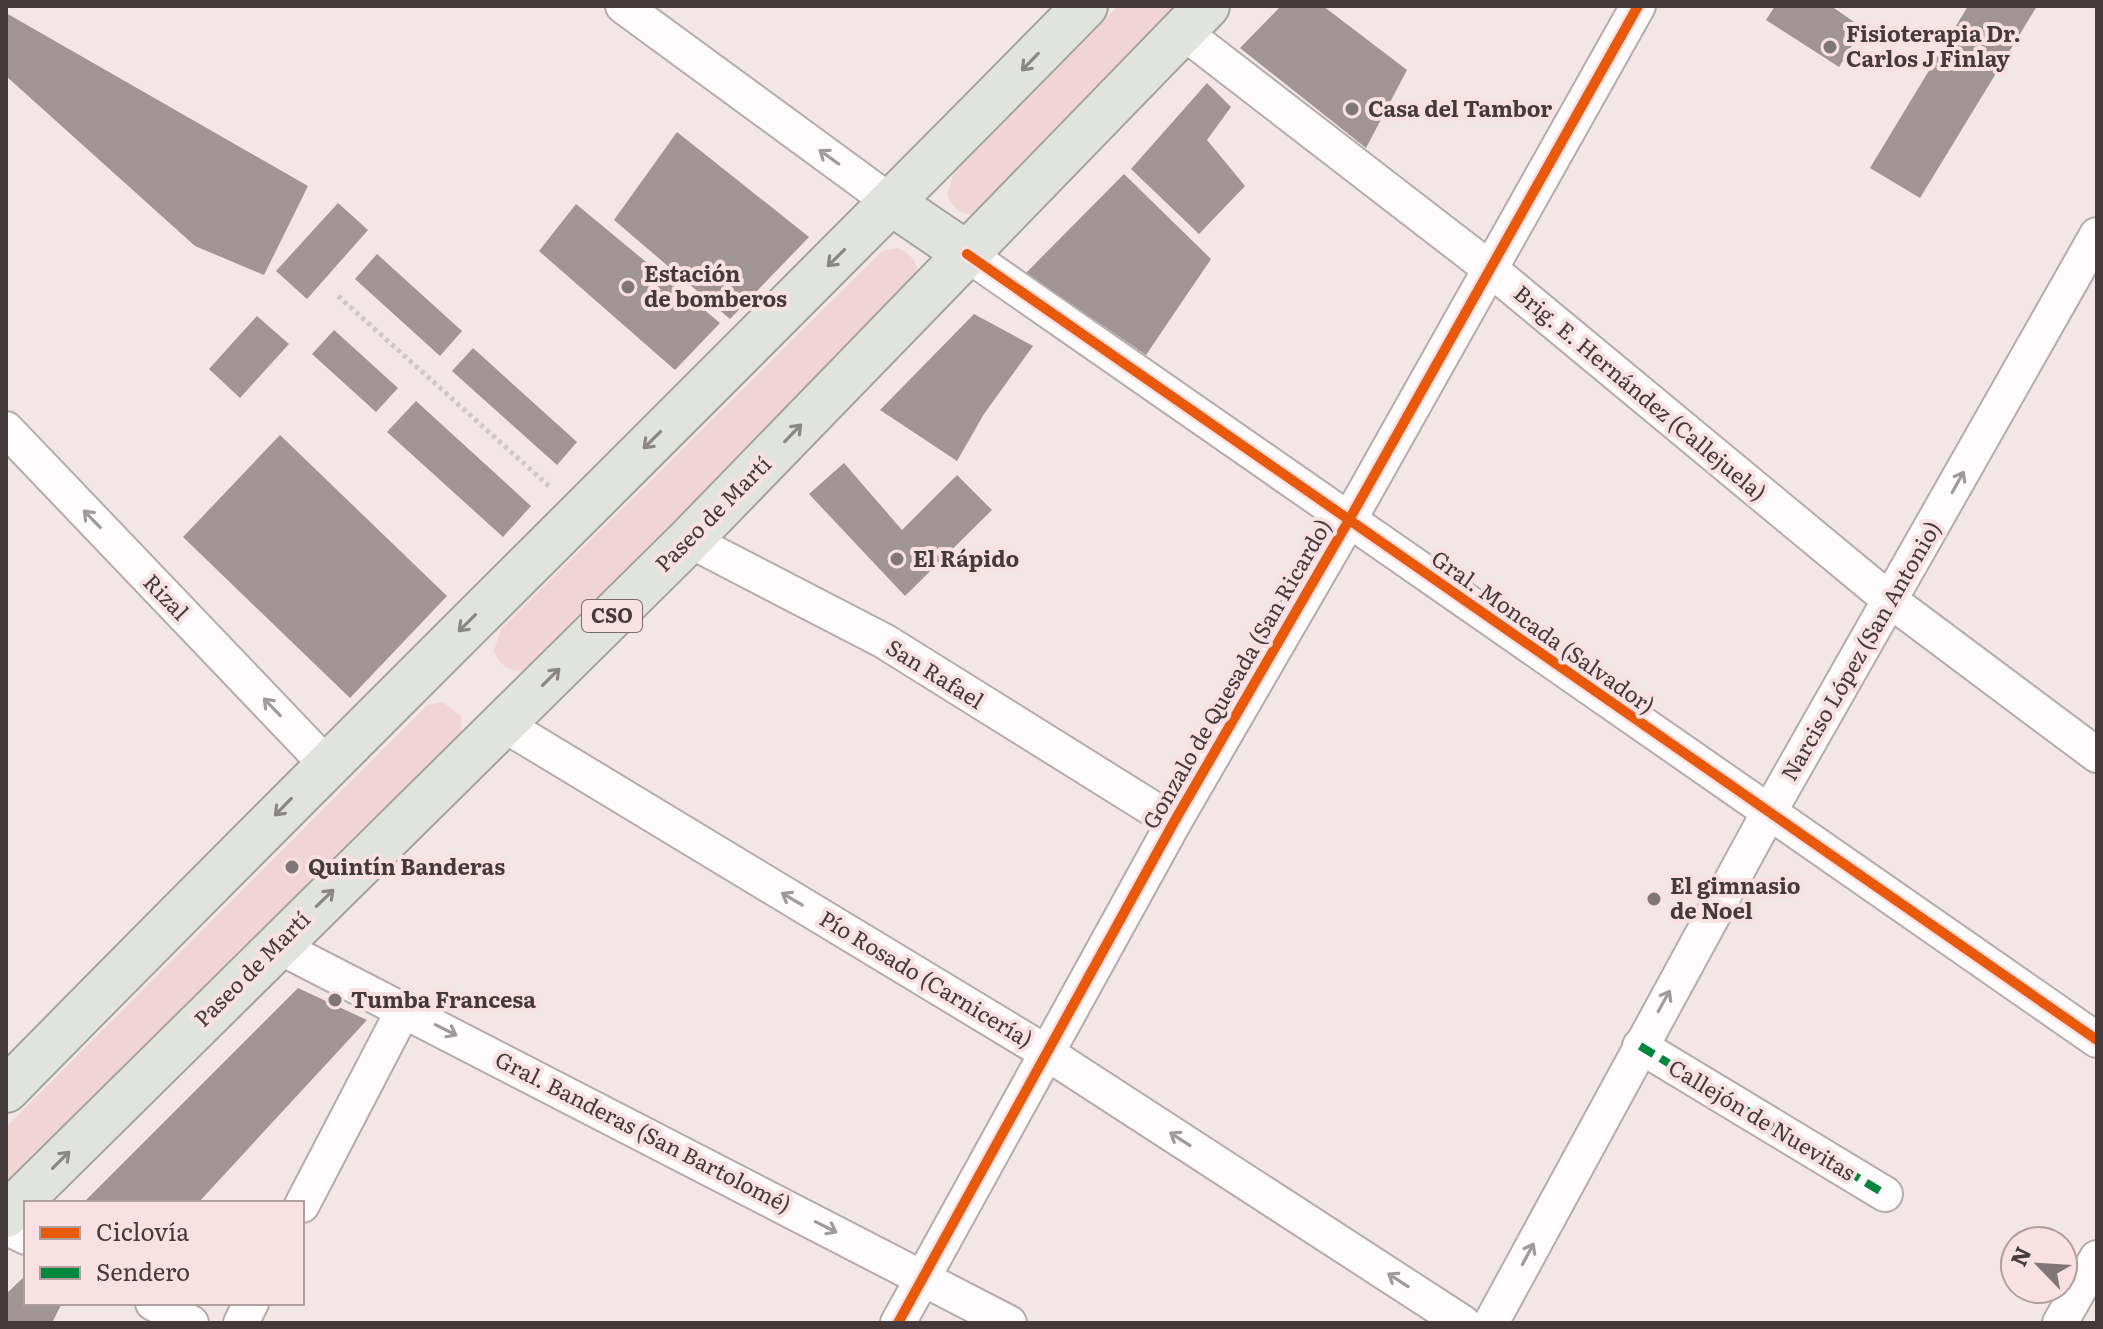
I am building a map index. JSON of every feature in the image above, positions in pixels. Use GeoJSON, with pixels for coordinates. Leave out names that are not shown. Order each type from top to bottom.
{"type":"FeatureCollection","features":[{"type":"Feature","properties":{"kind":"main road"},"geometry":{"type":"LineString","coordinates":[[6,1090],[326,764],[892,203],[1085,6]]}},
{"type":"Feature","properties":{"kind":"main road","name":"Paseo de Martí"},"geometry":{"type":"LineString","coordinates":[[6,1215],[689,540],[1194,19]]}},
{"type":"Feature","properties":{"kind":"main road"},"geometry":{"type":"LineString","coordinates":[[892,203],[967,254]]}},
{"type":"Feature","properties":{"kind":"street"},"geometry":{"type":"LineString","coordinates":[[623,6],[892,203]]}},
{"type":"Feature","properties":{"kind":"street","name":"Gonzalo de Quesada (San Ricardo)"},"geometry":{"type":"LineString","coordinates":[[898,1323],[1174,822],[1349,520],[1638,6]]}},
{"type":"Feature","properties":{"kind":"street","name":"Brig. E. Hernández (Callejuela)"},"geometry":{"type":"LineString","coordinates":[[1194,19],[1891,601],[2097,755]]}},
{"type":"Feature","properties":{"kind":"street","name":"Narciso López (San Antonio)"},"geometry":{"type":"LineString","coordinates":[[1491,1323],[1768,814],[2097,235]]}},
{"type":"Feature","properties":{"kind":"street","name":"Gral. Moncada (Salvador)"},"geometry":{"type":"LineString","coordinates":[[967,254],[2097,1040]]}},
{"type":"Feature","properties":{"kind":"street","name":"Rizal"},"geometry":{"type":"LineString","coordinates":[[6,429],[326,764]]}},
{"type":"Feature","properties":{"kind":"street","name":"San Rafael"},"geometry":{"type":"LineString","coordinates":[[689,540],[884,641],[1174,822]]}},
{"type":"Feature","properties":{"kind":"street","name":"Pío Rosado (Carnicería)"},"geometry":{"type":"LineString","coordinates":[[503,724],[1047,1053],[1463,1323]]}},
{"type":"Feature","properties":{"kind":"street","name":"Gral. Banderas (San Bartolomé)"},"geometry":{"type":"LineString","coordinates":[[276,945],[1009,1323]]}},
{"type":"Feature","properties":{"kind":"street"},"geometry":{"type":"LineString","coordinates":[[304,1201],[404,1009]]}},
{"type":"Feature","properties":{"kind":"street","name":"Callejón de Nuevitas"},"geometry":{"type":"LineString","coordinates":[[1640,1046],[1885,1194]]}},
{"type":"Feature","properties":{"kind":"street"},"geometry":{"type":"LineString","coordinates":[[6,1227],[24,1236]]}},
{"type":"Feature","properties":{"kind":"street"},"geometry":{"type":"LineString","coordinates":[[2060,1323],[2097,1258]]}},
{"type":"Feature","properties":{"kind":"street"},"geometry":{"type":"LineString","coordinates":[[157,1305],[191,1323]]}},
{"type":"Feature","properties":{"kind":"street"},"geometry":{"type":"LineString","coordinates":[[241,1323],[250,1305]]}},
{"type":"Feature","properties":{"kind":"path"},"geometry":{"type":"LineString","coordinates":[[338,296],[578,513]]}},
{"type":"Feature","properties":{"kind":"shaded area"},"geometry":{"type":"Polygon","coordinates":[[[1118,6],[1185,6],[978,214],[958,210],[947,194],[954,173],[1118,6]]]}},
{"type":"Feature","properties":{"kind":"shaded area"},"geometry":{"type":"Polygon","coordinates":[[[898,248],[914,260],[917,280],[533,667],[515,670],[505,666],[494,651],[501,629],[882,251],[898,248]]]}},
{"type":"Feature","properties":{"kind":"shaded area"},"geometry":{"type":"Polygon","coordinates":[[[443,702],[461,716],[462,733],[6,1197],[6,1127],[427,705],[443,702]]]}},
{"type":"Feature","properties":{"kind":"building","name":"Casa del Tambor"},"geometry":{"type":"Polygon","coordinates":[[[1281,6],[1323,6],[1407,70],[1366,148],[1240,48],[1281,6]]]}},
{"type":"Feature","properties":{"kind":"building","name":"Fisioterapia Dr. Carlos J Finlay"},"geometry":{"type":"Polygon","coordinates":[[[1775,6],[1831,6],[1863,28],[1839,67],[1766,20],[1775,6]]]}},
{"type":"Feature","properties":{"kind":"building"},"geometry":{"type":"Polygon","coordinates":[[[1968,6],[2037,6],[1920,198],[1870,168],[1968,6]]]}},
{"type":"Feature","properties":{"kind":"building"},"geometry":{"type":"Polygon","coordinates":[[[6,13],[308,186],[264,275],[195,246],[6,76],[6,13]]]}},
{"type":"Feature","properties":{"kind":"building"},"geometry":{"type":"Polygon","coordinates":[[[1207,83],[1231,107],[1207,140],[1245,186],[1199,234],[1131,169],[1207,83]]]}},
{"type":"Feature","properties":{"kind":"building"},"geometry":{"type":"Polygon","coordinates":[[[677,132],[809,237],[730,319],[614,220],[677,132]]]}},
{"type":"Feature","properties":{"kind":"building"},"geometry":{"type":"Polygon","coordinates":[[[1124,174],[1211,259],[1146,355],[1026,273],[1124,174]]]}},
{"type":"Feature","properties":{"kind":"building"},"geometry":{"type":"Polygon","coordinates":[[[338,203],[368,230],[307,299],[276,271],[338,203]]]}},
{"type":"Feature","properties":{"kind":"building","name":"Estación de bomberos"},"geometry":{"type":"Polygon","coordinates":[[[576,204],[720,323],[675,370],[539,251],[576,204]]]}},
{"type":"Feature","properties":{"kind":"building"},"geometry":{"type":"Polygon","coordinates":[[[377,254],[462,331],[440,356],[355,279],[377,254]]]}},
{"type":"Feature","properties":{"kind":"building"},"geometry":{"type":"Polygon","coordinates":[[[974,314],[1033,346],[984,414],[957,461],[880,410],[974,314]]]}},
{"type":"Feature","properties":{"kind":"building"},"geometry":{"type":"Polygon","coordinates":[[[257,316],[289,344],[240,398],[209,369],[257,316]]]}},
{"type":"Feature","properties":{"kind":"building"},"geometry":{"type":"Polygon","coordinates":[[[334,330],[398,388],[376,412],[312,354],[334,330]]]}},
{"type":"Feature","properties":{"kind":"building"},"geometry":{"type":"Polygon","coordinates":[[[473,348],[577,442],[557,465],[452,371],[473,348]]]}},
{"type":"Feature","properties":{"kind":"building"},"geometry":{"type":"Polygon","coordinates":[[[416,401],[531,506],[503,537],[387,432],[416,401]]]}},
{"type":"Feature","properties":{"kind":"building"},"geometry":{"type":"Polygon","coordinates":[[[280,435],[447,596],[350,698],[183,537],[280,435]]]}},
{"type":"Feature","properties":{"kind":"building"},"geometry":{"type":"Polygon","coordinates":[[[844,463],[902,530],[957,475],[992,510],[905,596],[809,494],[844,463]]]}},
{"type":"Feature","properties":{"kind":"building"},"geometry":{"type":"Polygon","coordinates":[[[298,988],[367,1020],[200,1201],[85,1201],[298,988]]]}},
{"type":"Feature","properties":{"kind":"building"},"geometry":{"type":"Polygon","coordinates":[[[24,1277],[24,1305],[61,1305],[52,1323],[6,1323],[6,1294],[24,1277]]]}},
{"type":"Feature","properties":{"kind":"marked path"},"geometry":{"type":"LineString","coordinates":[[1640,1046],[1885,1194]]}},
{"type":"Feature","properties":{"kind":"cycle path"},"geometry":{"type":"LineString","coordinates":[[898,1323],[1174,822],[1349,520],[1638,6]]}},
{"type":"Feature","properties":{"kind":"cycle path"},"geometry":{"type":"LineString","coordinates":[[967,254],[2097,1040]]}},
{"type":"Feature","properties":{"kind":"place","name":"Fisioterapia Dr. Carlos J Finlay"},"geometry":{"type":"Point","coordinates":[1830,47]}},
{"type":"Feature","properties":{"kind":"place","name":"Casa del Tambor"},"geometry":{"type":"Point","coordinates":[1352,109]}},
{"type":"Feature","properties":{"kind":"place","name":"Estación de bomberos"},"geometry":{"type":"Point","coordinates":[628,287]}},
{"type":"Feature","properties":{"kind":"place","name":"El Rápido"},"geometry":{"type":"Point","coordinates":[897,559]}},
{"type":"Feature","properties":{"kind":"place","name":"Quintín Banderas"},"geometry":{"type":"Point","coordinates":[292,867]}},
{"type":"Feature","properties":{"kind":"place","name":"El gimnasio de Noel"},"geometry":{"type":"Point","coordinates":[1654,899]}},
{"type":"Feature","properties":{"kind":"place","name":"Tumba Francesa"},"geometry":{"type":"Point","coordinates":[335,1000]}}]}
